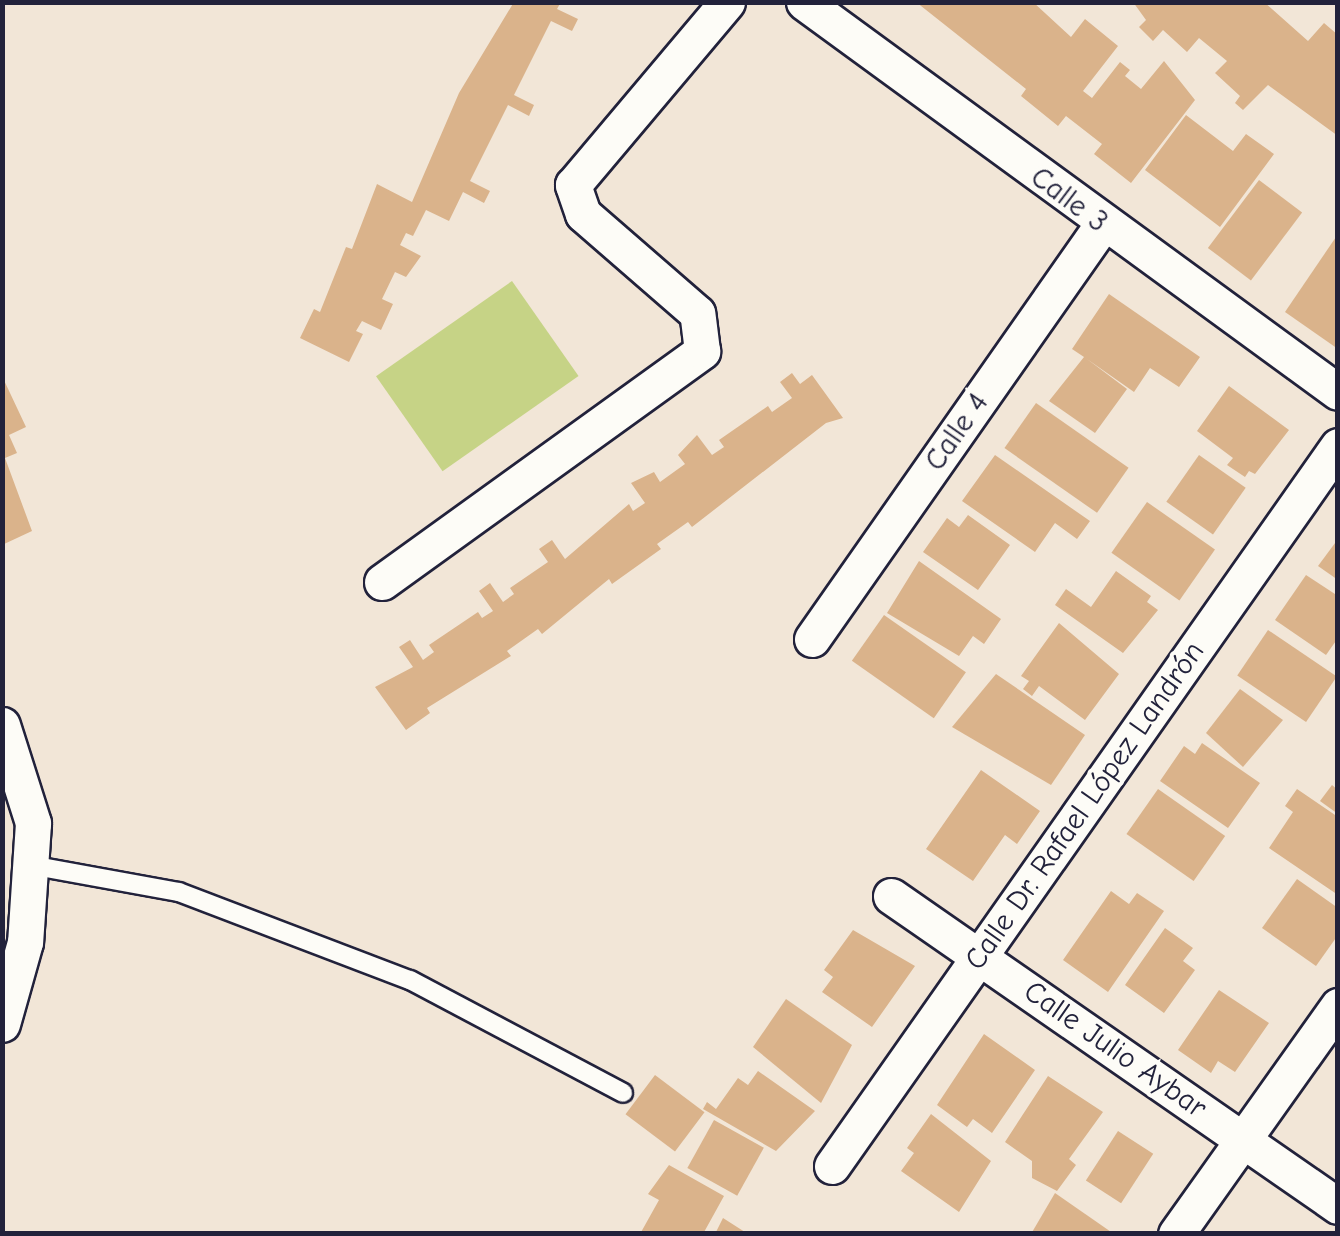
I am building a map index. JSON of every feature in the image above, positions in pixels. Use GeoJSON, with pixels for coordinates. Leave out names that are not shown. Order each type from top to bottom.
{"type":"FeatureCollection","features":[{"type":"Feature","properties":{"kind":"street"},"geometry":{"type":"LineString","coordinates":[[382,582],[702,351],[697,313],[582,214],[573,185],[728,2]]}},
{"type":"Feature","properties":{"kind":"street","name":"Calle 3"},"geometry":{"type":"LineString","coordinates":[[804,2],[1102,225],[1338,392]]}},
{"type":"Feature","properties":{"kind":"street","name":"Calle 4"},"geometry":{"type":"LineString","coordinates":[[812,640],[1102,225]]}},
{"type":"Feature","properties":{"kind":"street","name":"Calle Dr. Rafael López Landrón"},"geometry":{"type":"LineString","coordinates":[[832,1166],[1338,446]]}},
{"type":"Feature","properties":{"kind":"street"},"geometry":{"type":"LineString","coordinates":[[2,726],[33,824],[25,942],[2,1024]]}},
{"type":"Feature","properties":{"kind":"street","name":"Calle Julio Aybar"},"geometry":{"type":"LineString","coordinates":[[891,896],[1338,1206]]}},
{"type":"Feature","properties":{"kind":"street"},"geometry":{"type":"LineString","coordinates":[[1176,1234],[1338,1006]]}},
{"type":"Feature","properties":{"kind":"lane"},"geometry":{"type":"LineString","coordinates":[[30,865],[179,892],[393,973],[622,1094]]}},
{"type":"Feature","properties":{"kind":"green space"},"geometry":{"type":"Polygon","coordinates":[[[512,281],[579,376],[443,471],[376,376],[512,281]]]}},
{"type":"Feature","properties":{"kind":"building"},"geometry":{"type":"Polygon","coordinates":[[[514,2],[561,2],[557,9],[578,19],[572,31],[551,21],[514,95],[534,105],[529,116],[508,105],[470,181],[490,191],[484,203],[463,192],[449,221],[426,210],[413,236],[406,233],[400,245],[421,256],[406,277],[395,272],[382,299],[393,304],[381,330],[362,321],[356,331],[363,334],[349,362],[300,338],[314,309],[320,312],[346,247],[352,249],[377,184],[412,202],[459,93],[514,2]]]}},
{"type":"Feature","properties":{"kind":"building"},"geometry":{"type":"Polygon","coordinates":[[[916,2],[1033,2],[1071,37],[1085,19],[1118,46],[1083,91],[1092,98],[1120,62],[1130,70],[1125,76],[1141,89],[1164,61],[1195,100],[1131,183],[1094,154],[1102,144],[1066,116],[1058,126],[1021,96],[1026,89],[916,2]]]}},
{"type":"Feature","properties":{"kind":"building"},"geometry":{"type":"Polygon","coordinates":[[[1133,2],[1264,2],[1308,41],[1324,23],[1338,35],[1338,136],[1268,85],[1243,110],[1235,103],[1240,96],[1215,73],[1227,61],[1199,38],[1187,52],[1163,30],[1153,41],[1139,27],[1146,20],[1133,2]]]}},
{"type":"Feature","properties":{"kind":"building"},"geometry":{"type":"Polygon","coordinates":[[[1186,115],[1233,151],[1246,134],[1274,154],[1220,227],[1145,170],[1186,115]]]}},
{"type":"Feature","properties":{"kind":"building"},"geometry":{"type":"Polygon","coordinates":[[[1259,180],[1302,212],[1251,280],[1208,248],[1259,180]]]}},
{"type":"Feature","properties":{"kind":"building"},"geometry":{"type":"Polygon","coordinates":[[[1338,234],[1338,349],[1285,312],[1338,234]]]}},
{"type":"Feature","properties":{"kind":"building"},"geometry":{"type":"Polygon","coordinates":[[[1109,294],[1200,357],[1179,387],[1150,368],[1134,392],[1087,359],[1127,389],[1095,433],[1049,401],[1084,357],[1072,349],[1109,294]]]}},
{"type":"Feature","properties":{"kind":"building"},"geometry":{"type":"Polygon","coordinates":[[[792,373],[800,384],[812,375],[843,418],[826,423],[692,527],[688,522],[657,544],[661,549],[612,584],[609,579],[542,634],[538,629],[507,651],[511,656],[427,708],[430,713],[406,730],[375,687],[413,667],[399,647],[410,640],[423,660],[434,652],[429,645],[478,612],[482,618],[493,611],[479,591],[490,583],[503,602],[514,594],[510,588],[548,562],[539,549],[552,540],[565,559],[629,504],[633,511],[645,503],[631,483],[654,472],[660,482],[685,464],[678,455],[697,435],[712,455],[724,447],[719,440],[768,406],[772,412],[792,398],[780,382],[792,373]]]}},
{"type":"Feature","properties":{"kind":"building"},"geometry":{"type":"Polygon","coordinates":[[[2,376],[26,427],[9,435],[17,453],[5,458],[32,531],[2,545],[2,376]]]}},
{"type":"Feature","properties":{"kind":"building"},"geometry":{"type":"Polygon","coordinates":[[[1229,386],[1289,430],[1255,474],[1249,471],[1245,477],[1227,465],[1233,458],[1197,431],[1229,386]]]}},
{"type":"Feature","properties":{"kind":"building"},"geometry":{"type":"Polygon","coordinates":[[[1036,403],[1129,468],[1097,513],[1004,448],[1036,403]]]}},
{"type":"Feature","properties":{"kind":"building"},"geometry":{"type":"Polygon","coordinates":[[[995,455],[1090,521],[1077,539],[1055,523],[1035,552],[962,501],[995,455]]]}},
{"type":"Feature","properties":{"kind":"building"},"geometry":{"type":"Polygon","coordinates":[[[1199,455],[1246,488],[1213,534],[1166,502],[1199,455]]]}},
{"type":"Feature","properties":{"kind":"building"},"geometry":{"type":"Polygon","coordinates":[[[1147,502],[1215,550],[1179,600],[1111,553],[1147,502]]]}},
{"type":"Feature","properties":{"kind":"building"},"geometry":{"type":"Polygon","coordinates":[[[968,515],[1010,545],[978,590],[923,552],[947,518],[959,527],[968,515]]]}},
{"type":"Feature","properties":{"kind":"building"},"geometry":{"type":"Polygon","coordinates":[[[1338,539],[1338,580],[1318,566],[1338,539]]]}},
{"type":"Feature","properties":{"kind":"building"},"geometry":{"type":"Polygon","coordinates":[[[919,561],[1001,619],[984,644],[973,636],[959,656],[887,613],[919,561]]]}},
{"type":"Feature","properties":{"kind":"building"},"geometry":{"type":"Polygon","coordinates":[[[1116,571],[1151,596],[1147,602],[1158,610],[1123,653],[1055,605],[1066,589],[1091,607],[1116,571]]]}},
{"type":"Feature","properties":{"kind":"building"},"geometry":{"type":"Polygon","coordinates":[[[1306,575],[1338,596],[1338,638],[1326,655],[1275,620],[1306,575]]]}},
{"type":"Feature","properties":{"kind":"building"},"geometry":{"type":"Polygon","coordinates":[[[884,615],[966,672],[934,718],[852,661],[884,615]]]}},
{"type":"Feature","properties":{"kind":"building"},"geometry":{"type":"Polygon","coordinates":[[[1059,623],[1119,674],[1085,720],[1039,686],[1032,696],[1023,689],[1029,681],[1021,676],[1059,623]]]}},
{"type":"Feature","properties":{"kind":"building"},"geometry":{"type":"Polygon","coordinates":[[[1268,630],[1337,676],[1306,722],[1237,676],[1268,630]]]}},
{"type":"Feature","properties":{"kind":"building"},"geometry":{"type":"Polygon","coordinates":[[[996,674],[1085,735],[1051,785],[952,727],[996,674]]]}},
{"type":"Feature","properties":{"kind":"building"},"geometry":{"type":"Polygon","coordinates":[[[1240,689],[1283,720],[1243,767],[1206,733],[1240,689]]]}},
{"type":"Feature","properties":{"kind":"building"},"geometry":{"type":"Polygon","coordinates":[[[1202,743],[1260,783],[1228,828],[1160,781],[1184,746],[1195,754],[1202,743]]]}},
{"type":"Feature","properties":{"kind":"building"},"geometry":{"type":"Polygon","coordinates":[[[981,770],[1040,811],[1017,844],[1005,835],[973,881],[926,849],[981,770]]]}},
{"type":"Feature","properties":{"kind":"building"},"geometry":{"type":"Polygon","coordinates":[[[1332,785],[1338,790],[1338,814],[1320,801],[1332,785]]]}},
{"type":"Feature","properties":{"kind":"building"},"geometry":{"type":"Polygon","coordinates":[[[1158,789],[1225,836],[1194,881],[1126,834],[1158,789]]]}},
{"type":"Feature","properties":{"kind":"building"},"geometry":{"type":"Polygon","coordinates":[[[1297,789],[1338,817],[1338,895],[1269,848],[1293,812],[1285,806],[1297,789]]]}},
{"type":"Feature","properties":{"kind":"building"},"geometry":{"type":"Polygon","coordinates":[[[1297,879],[1338,908],[1338,935],[1316,966],[1262,928],[1297,879]]]}},
{"type":"Feature","properties":{"kind":"building"},"geometry":{"type":"Polygon","coordinates":[[[1111,891],[1129,904],[1137,893],[1164,911],[1108,992],[1063,960],[1111,891]]]}},
{"type":"Feature","properties":{"kind":"building"},"geometry":{"type":"Polygon","coordinates":[[[1165,928],[1193,948],[1183,961],[1195,970],[1164,1013],[1125,985],[1165,928]]]}},
{"type":"Feature","properties":{"kind":"building"},"geometry":{"type":"Polygon","coordinates":[[[853,930],[915,966],[872,1027],[822,992],[833,977],[824,970],[853,930]]]}},
{"type":"Feature","properties":{"kind":"building"},"geometry":{"type":"Polygon","coordinates":[[[1219,990],[1269,1023],[1235,1072],[1218,1061],[1211,1073],[1178,1050],[1219,990]]]}},
{"type":"Feature","properties":{"kind":"building"},"geometry":{"type":"Polygon","coordinates":[[[786,999],[852,1045],[821,1103],[753,1047],[786,999]]]}},
{"type":"Feature","properties":{"kind":"building"},"geometry":{"type":"Polygon","coordinates":[[[984,1034],[1035,1070],[992,1133],[973,1119],[967,1127],[937,1105],[984,1034]]]}},
{"type":"Feature","properties":{"kind":"building"},"geometry":{"type":"Polygon","coordinates":[[[758,1071],[815,1111],[776,1151],[703,1109],[707,1102],[716,1109],[738,1078],[748,1085],[758,1071]]]}},
{"type":"Feature","properties":{"kind":"building"},"geometry":{"type":"Polygon","coordinates":[[[655,1075],[705,1112],[675,1151],[626,1114],[655,1075]]]}},
{"type":"Feature","properties":{"kind":"building"},"geometry":{"type":"Polygon","coordinates":[[[1048,1076],[1103,1112],[1069,1159],[1076,1165],[1057,1191],[1032,1178],[1032,1161],[1005,1142],[1048,1076]]]}},
{"type":"Feature","properties":{"kind":"building"},"geometry":{"type":"Polygon","coordinates":[[[931,1114],[991,1161],[959,1212],[901,1171],[914,1153],[907,1148],[931,1114]]]}},
{"type":"Feature","properties":{"kind":"building"},"geometry":{"type":"Polygon","coordinates":[[[714,1120],[764,1148],[737,1196],[687,1168],[714,1120]]]}},
{"type":"Feature","properties":{"kind":"building"},"geometry":{"type":"Polygon","coordinates":[[[1118,1131],[1153,1154],[1121,1203],[1086,1180],[1118,1131]]]}},
{"type":"Feature","properties":{"kind":"building"},"geometry":{"type":"Polygon","coordinates":[[[669,1165],[724,1196],[703,1234],[640,1234],[659,1200],[648,1194],[669,1165]]]}},
{"type":"Feature","properties":{"kind":"building"},"geometry":{"type":"Polygon","coordinates":[[[1055,1193],[1114,1234],[1031,1234],[1055,1193]]]}},
{"type":"Feature","properties":{"kind":"building"},"geometry":{"type":"Polygon","coordinates":[[[723,1218],[748,1234],[715,1234],[723,1218]]]}}]}
